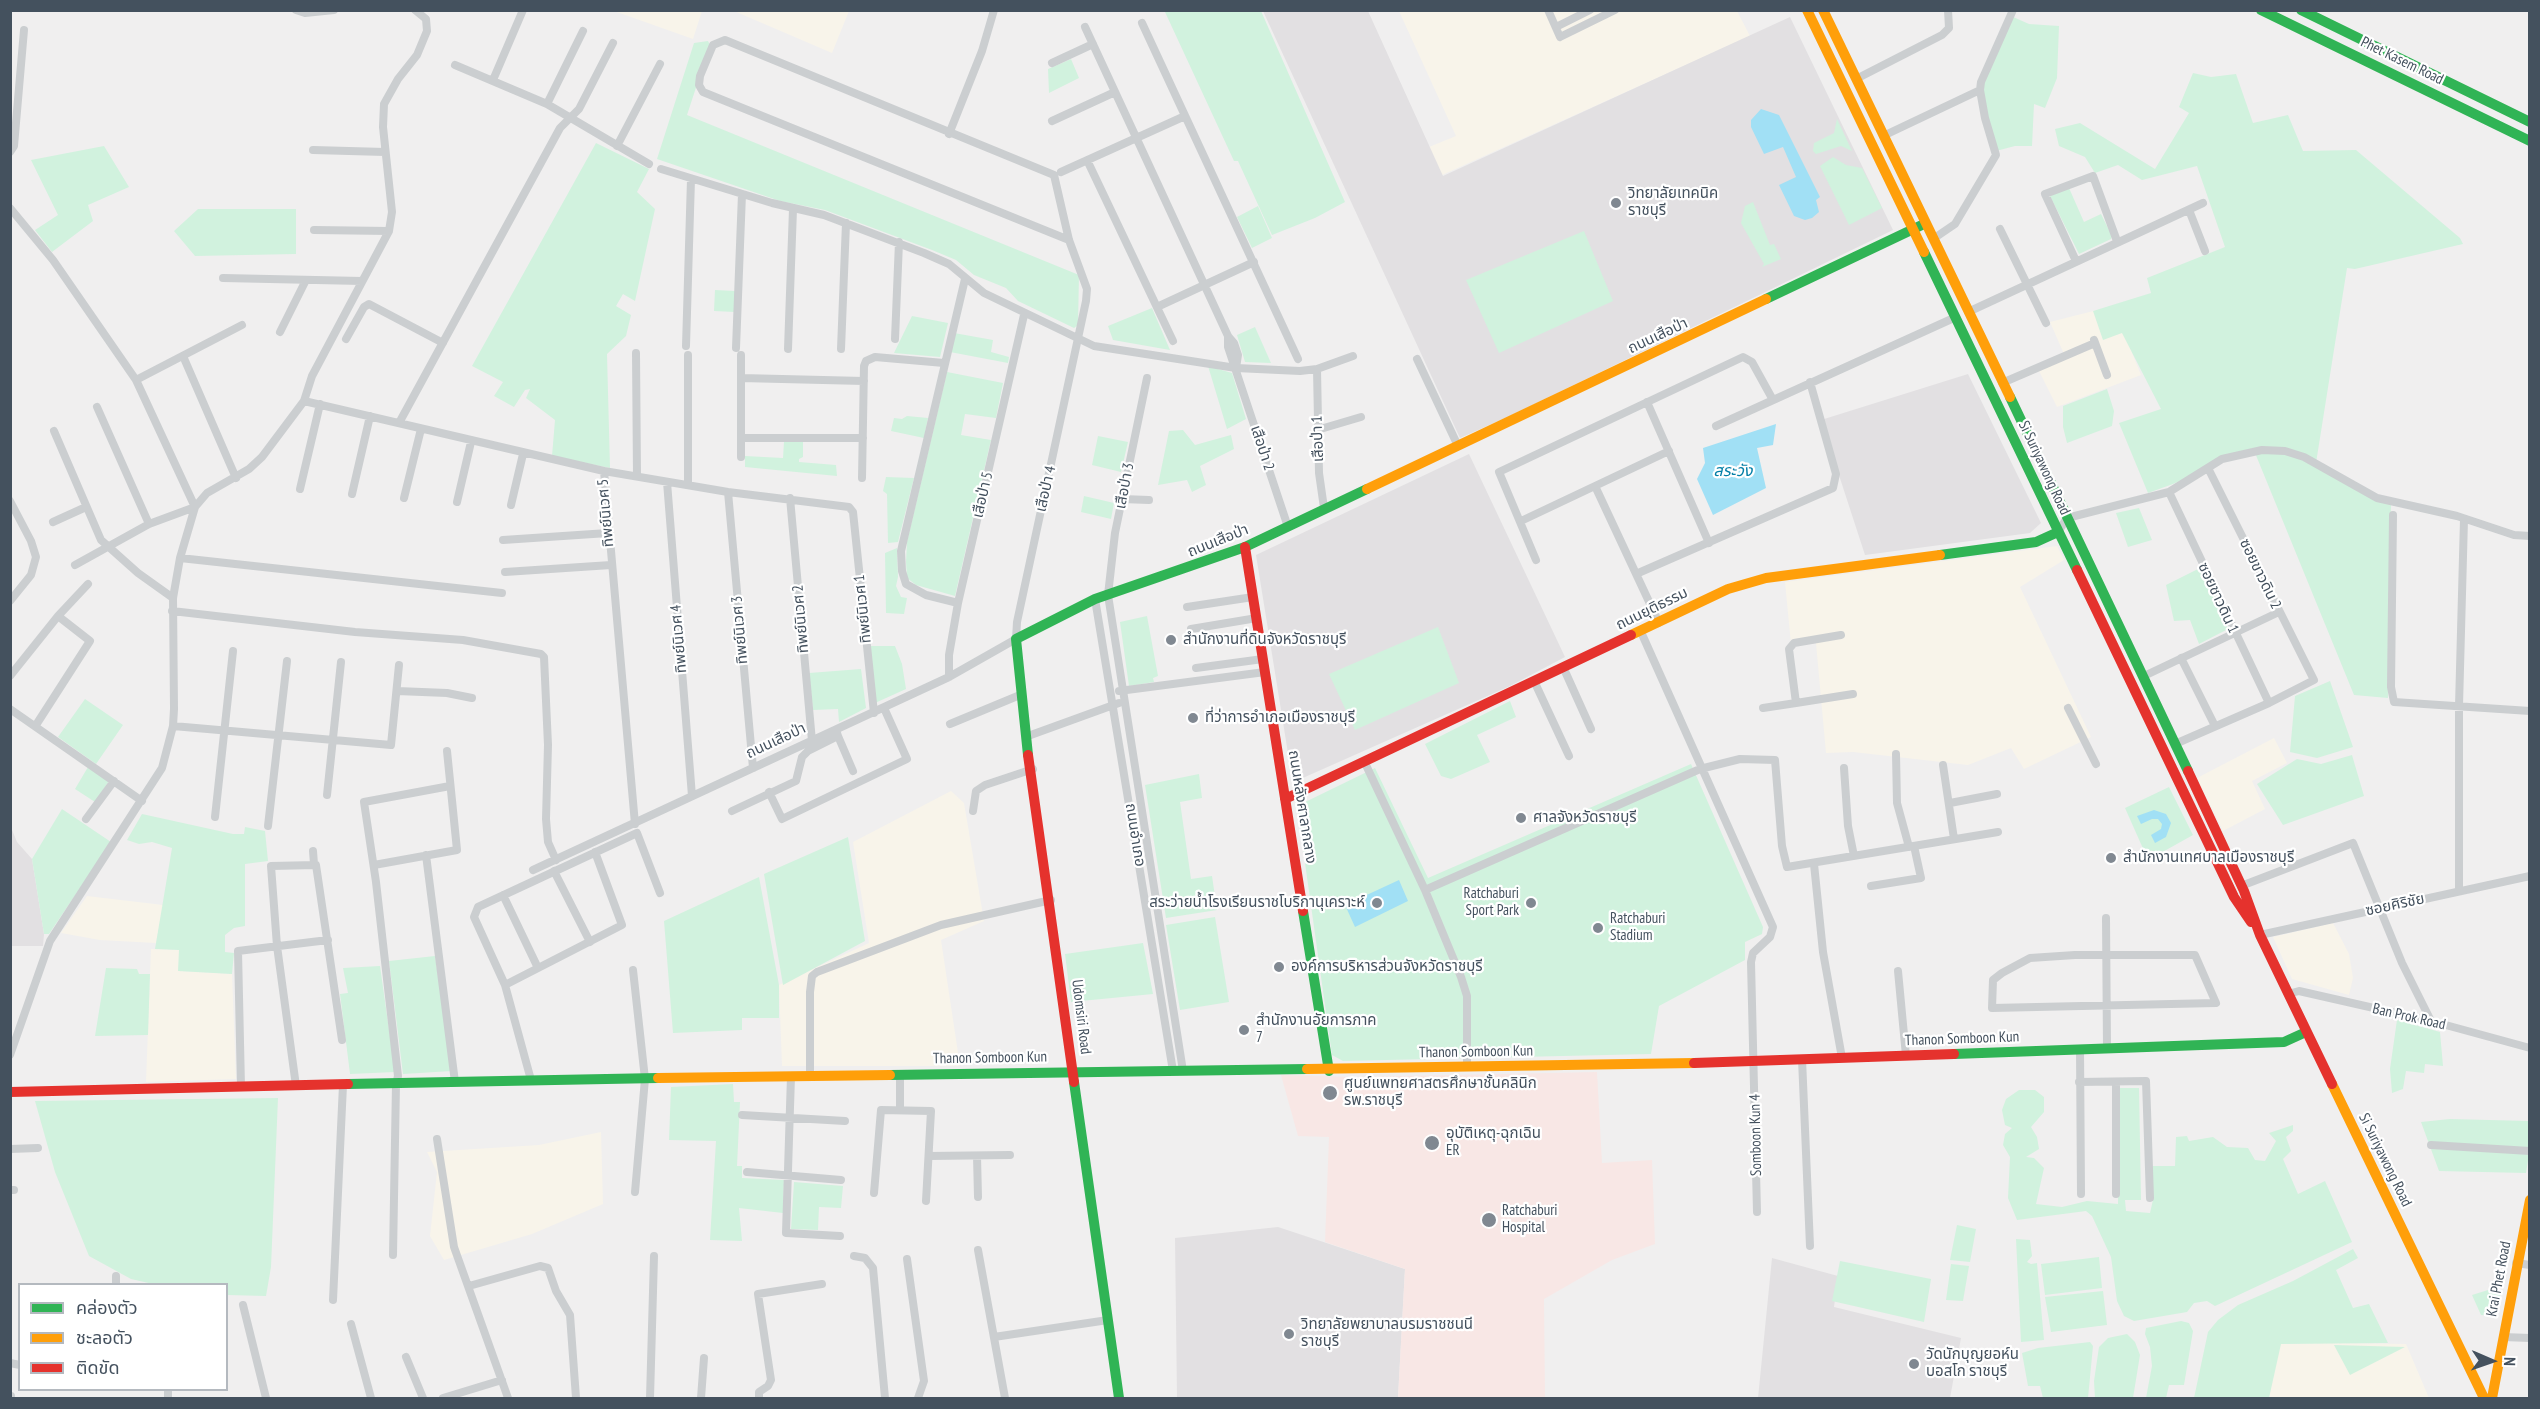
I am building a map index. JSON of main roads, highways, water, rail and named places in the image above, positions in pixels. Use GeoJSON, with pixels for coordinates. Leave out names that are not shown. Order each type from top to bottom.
{"type":"FeatureCollection","features":[{"type":"Feature","properties":{"kind":"water"},"geometry":{"type":"Polygon","coordinates":[[[1761,109],[1779,115],[1820,197],[1816,200],[1819,212],[1812,218],[1805,220],[1794,216],[1779,185],[1796,177],[1783,147],[1764,154],[1751,127],[1751,120],[1761,109]]]}},
{"type":"Feature","properties":{"kind":"water","name":"สระวัง"},"geometry":{"type":"Polygon","coordinates":[[[1776,424],[1773,445],[1757,448],[1766,488],[1713,515],[1697,479],[1705,463],[1703,448],[1776,424]]]}},
{"type":"Feature","properties":{"kind":"water"},"geometry":{"type":"Polygon","coordinates":[[[2154,810],[2166,814],[2171,823],[2166,837],[2155,843],[2151,835],[2161,829],[2162,824],[2158,819],[2152,819],[2141,824],[2137,816],[2154,810]]]}},
{"type":"Feature","properties":{"kind":"water","name":"สระว่ายน้ำโรงเรียนราชโบริกานุเคราะห์"},"geometry":{"type":"Polygon","coordinates":[[[1399,880],[1408,901],[1355,927],[1345,905],[1399,880]]]}},
{"type":"Feature","properties":{"kind":"place","name":"วิทยาลัยเทคนิค ราชบุรี"},"geometry":{"type":"Point","coordinates":[1616,203]}},
{"type":"Feature","properties":{"kind":"place","name":"สำนักงานที่ดินจังหวัดราชบุรี"},"geometry":{"type":"Point","coordinates":[1171,640]}},
{"type":"Feature","properties":{"kind":"place","name":"ที่ว่าการอำเภอเมืองราชบุรี"},"geometry":{"type":"Point","coordinates":[1193,718]}},
{"type":"Feature","properties":{"kind":"place","name":"ศาลจังหวัดราชบุรี"},"geometry":{"type":"Point","coordinates":[1521,818]}},
{"type":"Feature","properties":{"kind":"place","name":"สำนักงานเทศบาลเมืองราชบุรี"},"geometry":{"type":"Point","coordinates":[2111,858]}},
{"type":"Feature","properties":{"kind":"place","name":"สระว่ายน้ำโรงเรียนราชโบริกานุเคราะห์"},"geometry":{"type":"Point","coordinates":[1377,903]}},
{"type":"Feature","properties":{"kind":"place","name":"Ratchaburi Sport Park"},"geometry":{"type":"Point","coordinates":[1531,903]}},
{"type":"Feature","properties":{"kind":"place","name":"Ratchaburi Stadium"},"geometry":{"type":"Point","coordinates":[1598,928]}},
{"type":"Feature","properties":{"kind":"place","name":"องค์การบริหารส่วนจังหวัดราชบุรี"},"geometry":{"type":"Point","coordinates":[1279,967]}},
{"type":"Feature","properties":{"kind":"place","name":"สำนักงานอัยการภาค 7"},"geometry":{"type":"Point","coordinates":[1244,1030]}},
{"type":"Feature","properties":{"kind":"place","name":"ศูนย์แพทยศาสตรศึกษาชั้นคลินิก รพ.ราชบุรี"},"geometry":{"type":"Point","coordinates":[1330,1093]}},
{"type":"Feature","properties":{"kind":"place","name":"อุบัติเหตุ-ฉุกเฉิน ER"},"geometry":{"type":"Point","coordinates":[1432,1143]}},
{"type":"Feature","properties":{"kind":"place","name":"Ratchaburi Hospital"},"geometry":{"type":"Point","coordinates":[1489,1220]}},
{"type":"Feature","properties":{"kind":"place","name":"วิทยาลัยพยาบาลบรมราชชนนี ราชบุรี"},"geometry":{"type":"Point","coordinates":[1289,1334]}},
{"type":"Feature","properties":{"kind":"place","name":"วัดนักบุญยอห์น บอสโก ราชบุรี"},"geometry":{"type":"Point","coordinates":[1914,1364]}}]}
